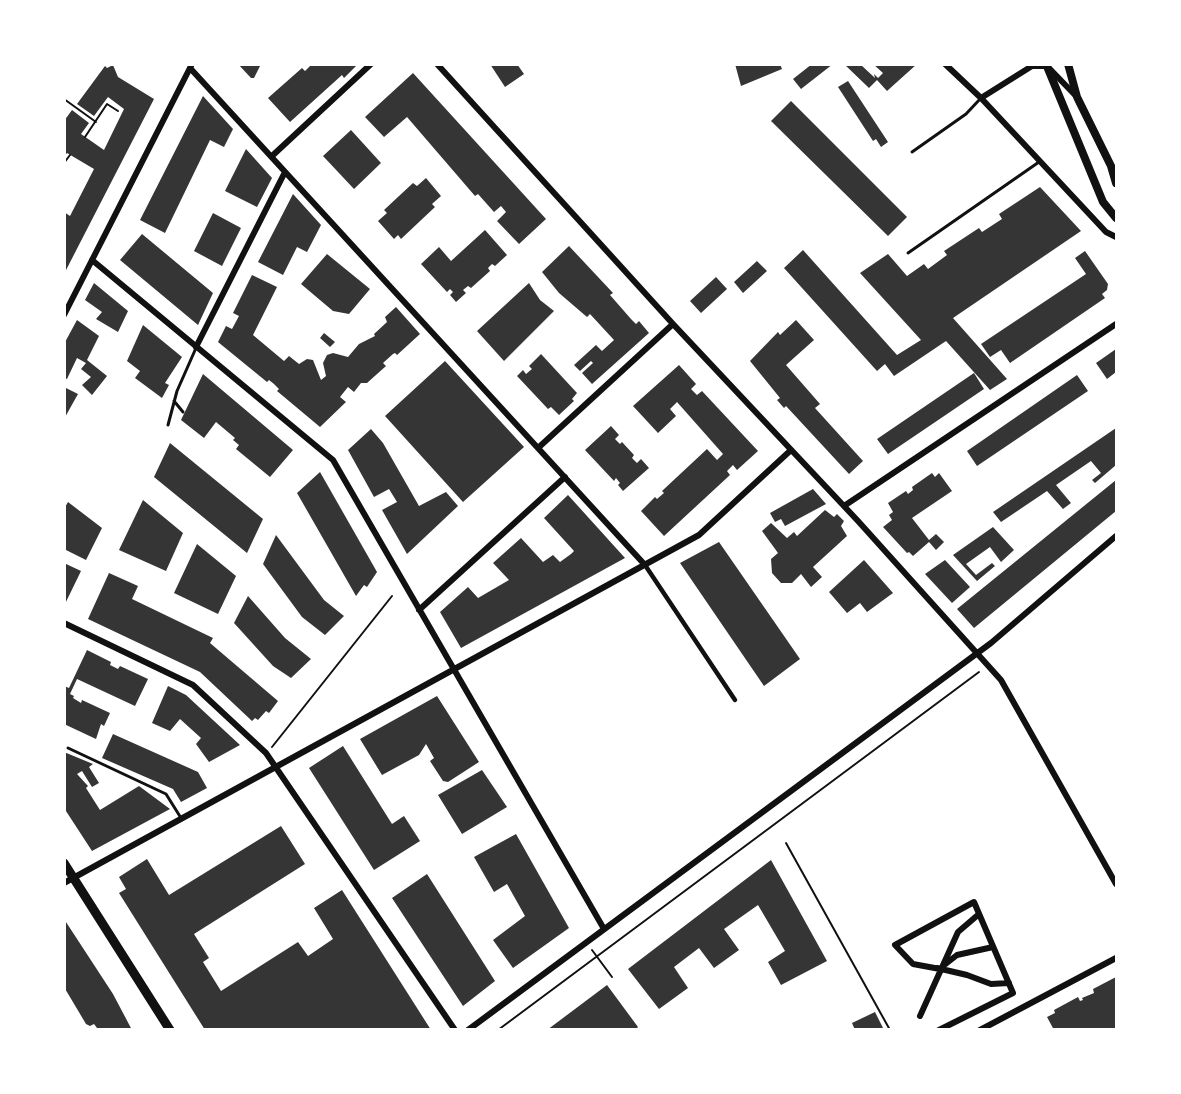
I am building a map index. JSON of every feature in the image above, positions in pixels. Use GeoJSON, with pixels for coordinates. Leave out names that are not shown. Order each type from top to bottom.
{"type":"FeatureCollection","features":[{"type":"Feature","properties":{"kind":"main road"},"geometry":{"type":"LineString","coordinates":[[64,863],[170,1029]]}},
{"type":"Feature","properties":{"kind":"street"},"geometry":{"type":"LineString","coordinates":[[272,156],[371,64]]}},
{"type":"Feature","properties":{"kind":"street"},"geometry":{"type":"LineString","coordinates":[[437,64],[1001,680],[1116,884]]}},
{"type":"Feature","properties":{"kind":"street"},"geometry":{"type":"LineString","coordinates":[[945,64],[981,98],[1106,232],[1116,237]]}},
{"type":"Feature","properties":{"kind":"street"},"geometry":{"type":"LineString","coordinates":[[1068,64],[1077,97],[1111,166],[1116,183]]}},
{"type":"Feature","properties":{"kind":"street"},"geometry":{"type":"LineString","coordinates":[[981,98],[1032,66],[1046,65],[1077,97]]}},
{"type":"Feature","properties":{"kind":"street"},"geometry":{"type":"LineString","coordinates":[[1046,65],[1103,202],[1116,218]]}},
{"type":"Feature","properties":{"kind":"street"},"geometry":{"type":"LineString","coordinates":[[64,315],[191,66],[285,172],[645,565],[735,700]]}},
{"type":"Feature","properties":{"kind":"street"},"geometry":{"type":"LineString","coordinates":[[196,347],[285,172]]}},
{"type":"Feature","properties":{"kind":"street"},"geometry":{"type":"LineString","coordinates":[[92,260],[333,460],[604,928]]}},
{"type":"Feature","properties":{"kind":"street"},"geometry":{"type":"LineString","coordinates":[[538,448],[673,324]]}},
{"type":"Feature","properties":{"kind":"street"},"geometry":{"type":"LineString","coordinates":[[844,506],[1116,324]]}},
{"type":"Feature","properties":{"kind":"street"},"geometry":{"type":"LineString","coordinates":[[64,883],[699,535],[790,450]]}},
{"type":"Feature","properties":{"kind":"street"},"geometry":{"type":"LineString","coordinates":[[419,610],[565,477]]}},
{"type":"Feature","properties":{"kind":"street"},"geometry":{"type":"LineString","coordinates":[[468,1029],[976,653],[1116,536]]}},
{"type":"Feature","properties":{"kind":"street"},"geometry":{"type":"LineString","coordinates":[[64,623],[193,685],[266,753],[455,1029]]}},
{"type":"Feature","properties":{"kind":"street"},"geometry":{"type":"LineString","coordinates":[[939,1029],[1013,993],[974,902],[895,945],[913,964],[940,969],[957,955],[993,947]]}},
{"type":"Feature","properties":{"kind":"street"},"geometry":{"type":"LineString","coordinates":[[920,1016],[958,932],[979,914]]}},
{"type":"Feature","properties":{"kind":"street"},"geometry":{"type":"LineString","coordinates":[[980,1029],[1116,958]]}},
{"type":"Feature","properties":{"kind":"street"},"geometry":{"type":"LineString","coordinates":[[913,964],[967,975],[991,984],[1009,983]]}},
{"type":"Feature","properties":{"kind":"street"},"geometry":{"type":"LineString","coordinates":[[932,967],[940,969]]}},
{"type":"Feature","properties":{"kind":"lane"},"geometry":{"type":"LineString","coordinates":[[912,152],[966,114],[981,98]]}},
{"type":"Feature","properties":{"kind":"lane"},"geometry":{"type":"LineString","coordinates":[[908,253],[1040,161]]}},
{"type":"Feature","properties":{"kind":"lane"},"geometry":{"type":"LineString","coordinates":[[168,424],[174,401],[196,347]]}},
{"type":"Feature","properties":{"kind":"lane"},"geometry":{"type":"LineString","coordinates":[[174,401],[183,412]]}},
{"type":"Feature","properties":{"kind":"lane"},"geometry":{"type":"LineString","coordinates":[[68,748],[166,794],[182,820]]}},
{"type":"Feature","properties":{"kind":"path"},"geometry":{"type":"LineString","coordinates":[[64,99],[96,122]]}},
{"type":"Feature","properties":{"kind":"path"},"geometry":{"type":"LineString","coordinates":[[85,137],[107,104],[118,111]]}},
{"type":"Feature","properties":{"kind":"path"},"geometry":{"type":"LineString","coordinates":[[64,163],[70,155]]}},
{"type":"Feature","properties":{"kind":"path"},"geometry":{"type":"LineString","coordinates":[[266,753],[392,596]]}},
{"type":"Feature","properties":{"kind":"path"},"geometry":{"type":"LineString","coordinates":[[498,1029],[987,665]]}},
{"type":"Feature","properties":{"kind":"path"},"geometry":{"type":"LineString","coordinates":[[786,843],[890,1029]]}},
{"type":"Feature","properties":{"kind":"path"},"geometry":{"type":"LineString","coordinates":[[586,942],[612,976]]}},
{"type":"Feature","properties":{"kind":"building"},"geometry":{"type":"Polygon","coordinates":[[[238,64],[261,64],[254,78],[251,78],[238,64]]]}},
{"type":"Feature","properties":{"kind":"building"},"geometry":{"type":"Polygon","coordinates":[[[312,64],[358,64],[344,78],[342,75],[290,122],[268,98],[302,68],[305,71],[312,64]]]}},
{"type":"Feature","properties":{"kind":"building"},"geometry":{"type":"Polygon","coordinates":[[[490,64],[517,64],[524,74],[505,87],[490,64]]]}},
{"type":"Feature","properties":{"kind":"building"},"geometry":{"type":"Polygon","coordinates":[[[735,64],[780,64],[782,69],[741,86],[735,64]]]}},
{"type":"Feature","properties":{"kind":"building"},"geometry":{"type":"Polygon","coordinates":[[[812,64],[833,64],[801,89],[793,79],[812,64]]]}},
{"type":"Feature","properties":{"kind":"building"},"geometry":{"type":"Polygon","coordinates":[[[844,64],[860,64],[875,78],[874,74],[878,78],[883,73],[873,64],[917,64],[887,91],[877,80],[869,88],[844,64]]]}},
{"type":"Feature","properties":{"kind":"building"},"geometry":{"type":"Polygon","coordinates":[[[113,65],[118,77],[154,99],[64,274],[64,212],[70,216],[94,169],[67,153],[64,157],[64,121],[72,110],[89,123],[81,134],[104,150],[124,109],[108,97],[94,116],[77,104],[105,66],[107,68],[113,65]]]}},
{"type":"Feature","properties":{"kind":"building"},"geometry":{"type":"Polygon","coordinates":[[[413,73],[546,219],[519,244],[497,221],[506,212],[501,206],[494,212],[478,194],[475,196],[407,117],[384,137],[365,117],[413,73]]]}},
{"type":"Feature","properties":{"kind":"building"},"geometry":{"type":"Polygon","coordinates":[[[848,81],[888,142],[881,147],[876,139],[873,141],[838,87],[848,81]]]}},
{"type":"Feature","properties":{"kind":"building"},"geometry":{"type":"Polygon","coordinates":[[[203,96],[233,129],[224,147],[210,140],[165,233],[140,220],[203,96]]]}},
{"type":"Feature","properties":{"kind":"building"},"geometry":{"type":"Polygon","coordinates":[[[791,101],[907,217],[888,236],[771,121],[791,101]]]}},
{"type":"Feature","properties":{"kind":"building"},"geometry":{"type":"Polygon","coordinates":[[[351,130],[381,163],[354,189],[323,156],[351,130]]]}},
{"type":"Feature","properties":{"kind":"building"},"geometry":{"type":"Polygon","coordinates":[[[246,149],[272,178],[257,207],[225,191],[246,149]]]}},
{"type":"Feature","properties":{"kind":"building"},"geometry":{"type":"Polygon","coordinates":[[[426,178],[441,196],[432,204],[435,207],[401,239],[398,235],[394,239],[378,221],[387,213],[384,210],[413,183],[417,186],[426,178]]]}},
{"type":"Feature","properties":{"kind":"building"},"geometry":{"type":"Polygon","coordinates":[[[1040,187],[1081,231],[953,318],[1007,379],[990,390],[946,341],[894,376],[885,364],[877,371],[784,268],[803,250],[897,355],[921,340],[860,273],[888,254],[907,276],[924,264],[928,269],[947,255],[944,251],[979,228],[982,232],[1002,219],[999,214],[1040,187]]]}},
{"type":"Feature","properties":{"kind":"building"},"geometry":{"type":"Polygon","coordinates":[[[293,194],[321,225],[307,252],[297,247],[283,275],[258,262],[293,194]]]}},
{"type":"Feature","properties":{"kind":"building"},"geometry":{"type":"Polygon","coordinates":[[[213,213],[241,228],[222,266],[194,251],[213,213]]]}},
{"type":"Feature","properties":{"kind":"building"},"geometry":{"type":"Polygon","coordinates":[[[485,230],[507,255],[495,266],[492,264],[488,268],[490,271],[471,288],[468,286],[463,290],[466,293],[456,302],[450,295],[453,292],[450,289],[447,292],[421,264],[439,247],[451,261],[485,230]]]}},
{"type":"Feature","properties":{"kind":"building"},"geometry":{"type":"Polygon","coordinates":[[[142,234],[213,293],[198,325],[120,260],[142,234]]]}},
{"type":"Feature","properties":{"kind":"building"},"geometry":{"type":"Polygon","coordinates":[[[569,246],[613,293],[610,295],[631,319],[636,324],[639,321],[649,333],[592,384],[582,373],[593,363],[591,361],[580,371],[574,365],[596,345],[602,351],[614,340],[590,314],[587,317],[559,293],[542,272],[569,246]]]}},
{"type":"Feature","properties":{"kind":"building"},"geometry":{"type":"Polygon","coordinates":[[[1085,251],[1108,284],[1107,290],[1102,294],[1105,298],[1010,363],[1001,350],[990,357],[981,344],[1086,274],[1075,258],[1085,251]]]}},
{"type":"Feature","properties":{"kind":"building"},"geometry":{"type":"Polygon","coordinates":[[[327,254],[370,289],[349,314],[333,311],[301,284],[327,254]]]}},
{"type":"Feature","properties":{"kind":"building"},"geometry":{"type":"Polygon","coordinates":[[[757,261],[767,271],[743,293],[734,282],[757,261]]]}},
{"type":"Feature","properties":{"kind":"building"},"geometry":{"type":"Polygon","coordinates":[[[252,275],[277,287],[253,335],[284,361],[289,356],[299,364],[307,359],[313,360],[321,380],[326,376],[323,363],[327,355],[333,353],[348,357],[359,344],[375,336],[374,334],[387,322],[385,317],[396,307],[420,334],[397,355],[393,354],[383,363],[386,366],[367,383],[361,383],[354,392],[348,387],[340,397],[346,402],[320,427],[277,391],[279,389],[274,384],[269,380],[267,382],[218,342],[226,326],[232,329],[239,316],[233,313],[252,275]]]}},
{"type":"Feature","properties":{"kind":"building"},"geometry":{"type":"Polygon","coordinates":[[[716,277],[727,289],[701,313],[690,301],[716,277]]]}},
{"type":"Feature","properties":{"kind":"building"},"geometry":{"type":"Polygon","coordinates":[[[94,283],[128,311],[118,332],[96,319],[102,312],[85,300],[94,283]]]}},
{"type":"Feature","properties":{"kind":"building"},"geometry":{"type":"Polygon","coordinates":[[[529,283],[540,300],[554,311],[504,361],[477,331],[529,283]]]}},
{"type":"Feature","properties":{"kind":"building"},"geometry":{"type":"Polygon","coordinates":[[[77,320],[99,336],[87,360],[107,376],[92,395],[82,385],[91,377],[81,369],[86,363],[77,358],[67,379],[64,378],[64,344],[77,320]]]}},
{"type":"Feature","properties":{"kind":"building"},"geometry":{"type":"Polygon","coordinates":[[[796,320],[814,340],[786,365],[820,404],[815,408],[863,461],[849,474],[786,406],[784,408],[777,400],[780,398],[750,361],[778,332],[780,335],[796,320]]]}},
{"type":"Feature","properties":{"kind":"building"},"geometry":{"type":"Polygon","coordinates":[[[143,325],[182,357],[165,383],[169,385],[162,398],[135,378],[140,371],[127,361],[143,325]]]}},
{"type":"Feature","properties":{"kind":"building"},"geometry":{"type":"Polygon","coordinates":[[[324,333],[335,342],[330,347],[320,338],[324,333]]]}},
{"type":"Feature","properties":{"kind":"building"},"geometry":{"type":"Polygon","coordinates":[[[1116,349],[1116,372],[1107,379],[1096,363],[1116,349]]]}},
{"type":"Feature","properties":{"kind":"building"},"geometry":{"type":"Polygon","coordinates":[[[541,354],[577,393],[572,399],[574,401],[559,415],[551,407],[548,409],[517,376],[523,370],[526,374],[532,369],[529,366],[541,354]]]}},
{"type":"Feature","properties":{"kind":"building"},"geometry":{"type":"Polygon","coordinates":[[[445,361],[524,447],[463,502],[385,416],[445,361]]]}},
{"type":"Feature","properties":{"kind":"building"},"geometry":{"type":"Polygon","coordinates":[[[679,365],[696,384],[691,389],[697,395],[702,391],[758,451],[737,470],[733,465],[727,471],[730,475],[664,536],[641,511],[655,497],[657,499],[664,493],[662,491],[707,449],[717,460],[723,454],[677,402],[670,409],[676,416],[658,433],[633,406],[679,365]]]}},
{"type":"Feature","properties":{"kind":"building"},"geometry":{"type":"Polygon","coordinates":[[[974,373],[984,389],[888,454],[877,439],[974,373]]]}},
{"type":"Feature","properties":{"kind":"building"},"geometry":{"type":"Polygon","coordinates":[[[203,374],[293,450],[270,477],[236,449],[239,445],[233,440],[235,438],[216,422],[204,438],[181,420],[203,374]]]}},
{"type":"Feature","properties":{"kind":"building"},"geometry":{"type":"Polygon","coordinates":[[[1077,375],[1088,391],[977,466],[967,451],[1077,375]]]}},
{"type":"Feature","properties":{"kind":"building"},"geometry":{"type":"Polygon","coordinates":[[[64,387],[78,394],[64,419],[64,387]]]}},
{"type":"Feature","properties":{"kind":"building"},"geometry":{"type":"Polygon","coordinates":[[[611,426],[619,435],[615,439],[620,444],[622,442],[634,455],[632,458],[637,463],[641,459],[649,468],[623,491],[616,478],[614,481],[585,450],[611,426]]]}},
{"type":"Feature","properties":{"kind":"building"},"geometry":{"type":"Polygon","coordinates":[[[1116,428],[1116,465],[1095,483],[1092,480],[1101,473],[1091,461],[1056,485],[1071,503],[1063,509],[1047,491],[1001,522],[993,512],[1116,428]]]}},
{"type":"Feature","properties":{"kind":"building"},"geometry":{"type":"Polygon","coordinates":[[[371,429],[383,443],[419,506],[446,492],[458,506],[407,554],[382,510],[397,502],[389,489],[374,497],[348,450],[371,429]]]}},
{"type":"Feature","properties":{"kind":"building"},"geometry":{"type":"Polygon","coordinates":[[[170,443],[263,519],[247,553],[154,477],[170,443]]]}},
{"type":"Feature","properties":{"kind":"building"},"geometry":{"type":"Polygon","coordinates":[[[320,472],[377,572],[367,587],[364,585],[356,596],[297,493],[320,472]]]}},
{"type":"Feature","properties":{"kind":"building"},"geometry":{"type":"Polygon","coordinates":[[[932,473],[935,477],[939,473],[952,491],[912,518],[929,540],[936,534],[944,542],[936,550],[929,542],[913,556],[907,553],[883,527],[892,520],[889,515],[893,512],[888,503],[906,491],[908,494],[913,490],[912,487],[932,473]]]}},
{"type":"Feature","properties":{"kind":"building"},"geometry":{"type":"Polygon","coordinates":[[[1116,480],[1116,511],[974,628],[957,609],[1116,480]]]}},
{"type":"Feature","properties":{"kind":"building"},"geometry":{"type":"Polygon","coordinates":[[[813,489],[826,504],[785,526],[781,519],[775,522],[770,513],[813,489]]]}},
{"type":"Feature","properties":{"kind":"building"},"geometry":{"type":"Polygon","coordinates":[[[568,495],[625,558],[461,648],[440,612],[468,587],[478,598],[509,580],[493,563],[521,538],[543,562],[553,555],[560,562],[571,554],[574,551],[544,518],[568,495]]]}},
{"type":"Feature","properties":{"kind":"building"},"geometry":{"type":"Polygon","coordinates":[[[143,500],[183,533],[166,571],[119,550],[143,500]]]}},
{"type":"Feature","properties":{"kind":"building"},"geometry":{"type":"Polygon","coordinates":[[[68,502],[102,528],[86,560],[64,549],[64,509],[68,502]]]}},
{"type":"Feature","properties":{"kind":"building"},"geometry":{"type":"Polygon","coordinates":[[[825,510],[834,517],[837,514],[844,521],[841,526],[847,536],[813,567],[822,577],[811,587],[801,574],[792,583],[781,583],[772,573],[771,559],[778,553],[762,531],[771,523],[787,538],[794,532],[797,536],[825,510]]]}},
{"type":"Feature","properties":{"kind":"building"},"geometry":{"type":"Polygon","coordinates":[[[993,527],[1014,550],[1001,562],[990,547],[966,564],[976,575],[992,563],[995,566],[977,581],[953,555],[993,527]]]}},
{"type":"Feature","properties":{"kind":"building"},"geometry":{"type":"Polygon","coordinates":[[[276,535],[324,600],[344,616],[325,635],[302,617],[263,564],[276,535]]]}},
{"type":"Feature","properties":{"kind":"building"},"geometry":{"type":"Polygon","coordinates":[[[719,542],[800,659],[764,686],[680,563],[719,542]]]}},
{"type":"Feature","properties":{"kind":"building"},"geometry":{"type":"Polygon","coordinates":[[[197,544],[236,576],[218,614],[174,593],[197,544]]]}},
{"type":"Feature","properties":{"kind":"building"},"geometry":{"type":"Polygon","coordinates":[[[864,560],[893,593],[867,612],[860,603],[847,613],[829,592],[864,560]]]}},
{"type":"Feature","properties":{"kind":"building"},"geometry":{"type":"Polygon","coordinates":[[[945,560],[970,587],[952,603],[925,574],[945,560]]]}},
{"type":"Feature","properties":{"kind":"building"},"geometry":{"type":"Polygon","coordinates":[[[64,563],[81,571],[64,606],[64,563]]]}},
{"type":"Feature","properties":{"kind":"building"},"geometry":{"type":"Polygon","coordinates":[[[109,573],[138,586],[132,599],[213,638],[210,643],[278,701],[269,713],[266,711],[258,720],[255,718],[252,721],[200,672],[88,619],[109,573]]]}},
{"type":"Feature","properties":{"kind":"building"},"geometry":{"type":"Polygon","coordinates":[[[248,596],[285,638],[311,659],[291,678],[273,666],[234,623],[248,596]]]}},
{"type":"Feature","properties":{"kind":"building"},"geometry":{"type":"Polygon","coordinates":[[[87,650],[111,662],[110,665],[118,669],[120,666],[148,679],[135,706],[77,679],[70,694],[74,696],[73,698],[110,713],[104,726],[101,724],[96,739],[64,724],[64,686],[69,688],[87,650]]]}},
{"type":"Feature","properties":{"kind":"building"},"geometry":{"type":"Polygon","coordinates":[[[168,686],[186,695],[240,745],[209,762],[196,744],[201,738],[180,719],[170,731],[152,723],[168,686]]]}},
{"type":"Feature","properties":{"kind":"building"},"geometry":{"type":"Polygon","coordinates":[[[437,696],[479,762],[448,782],[443,781],[430,761],[434,758],[426,744],[419,755],[382,775],[360,739],[437,696]]]}},
{"type":"Feature","properties":{"kind":"building"},"geometry":{"type":"Polygon","coordinates":[[[113,734],[198,772],[207,788],[181,802],[173,789],[102,758],[113,734]]]}},
{"type":"Feature","properties":{"kind":"building"},"geometry":{"type":"Polygon","coordinates":[[[343,746],[392,824],[404,816],[420,841],[374,870],[309,768],[343,746]]]}},
{"type":"Feature","properties":{"kind":"building"},"geometry":{"type":"Polygon","coordinates":[[[64,752],[93,764],[89,767],[99,783],[92,787],[82,771],[77,774],[88,786],[86,788],[100,810],[139,786],[170,809],[92,851],[64,808],[64,752]]]}},
{"type":"Feature","properties":{"kind":"building"},"geometry":{"type":"Polygon","coordinates":[[[482,770],[507,807],[462,834],[438,795],[482,770]]]}},
{"type":"Feature","properties":{"kind":"building"},"geometry":{"type":"Polygon","coordinates":[[[281,826],[305,864],[194,934],[209,958],[203,962],[221,991],[298,942],[308,956],[333,939],[314,908],[342,890],[431,1030],[205,1030],[119,893],[126,889],[119,877],[147,859],[169,895],[281,826]]]}},
{"type":"Feature","properties":{"kind":"building"},"geometry":{"type":"Polygon","coordinates":[[[516,834],[569,928],[513,968],[493,940],[525,916],[507,884],[494,892],[474,857],[516,834]]]}},
{"type":"Feature","properties":{"kind":"building"},"geometry":{"type":"Polygon","coordinates":[[[771,860],[827,961],[781,985],[768,962],[785,951],[758,905],[724,929],[739,950],[714,968],[699,948],[674,967],[688,988],[659,1009],[628,969],[771,860]]]}},
{"type":"Feature","properties":{"kind":"building"},"geometry":{"type":"Polygon","coordinates":[[[427,874],[495,981],[463,1006],[392,898],[427,874]]]}},
{"type":"Feature","properties":{"kind":"building"},"geometry":{"type":"Polygon","coordinates":[[[64,919],[113,994],[132,1030],[94,1030],[97,1028],[94,1024],[90,1026],[86,1024],[64,987],[64,919]]]}},
{"type":"Feature","properties":{"kind":"building"},"geometry":{"type":"Polygon","coordinates":[[[1116,977],[1116,1030],[1054,1030],[1047,1017],[1055,1013],[1054,1010],[1078,997],[1080,1001],[1083,1000],[1082,998],[1094,993],[1093,989],[1116,977]]]}},
{"type":"Feature","properties":{"kind":"building"},"geometry":{"type":"Polygon","coordinates":[[[607,985],[638,1027],[635,1030],[547,1030],[607,985]]]}},
{"type":"Feature","properties":{"kind":"building"},"geometry":{"type":"Polygon","coordinates":[[[875,1012],[884,1030],[855,1030],[852,1023],[875,1012]]]}}]}
